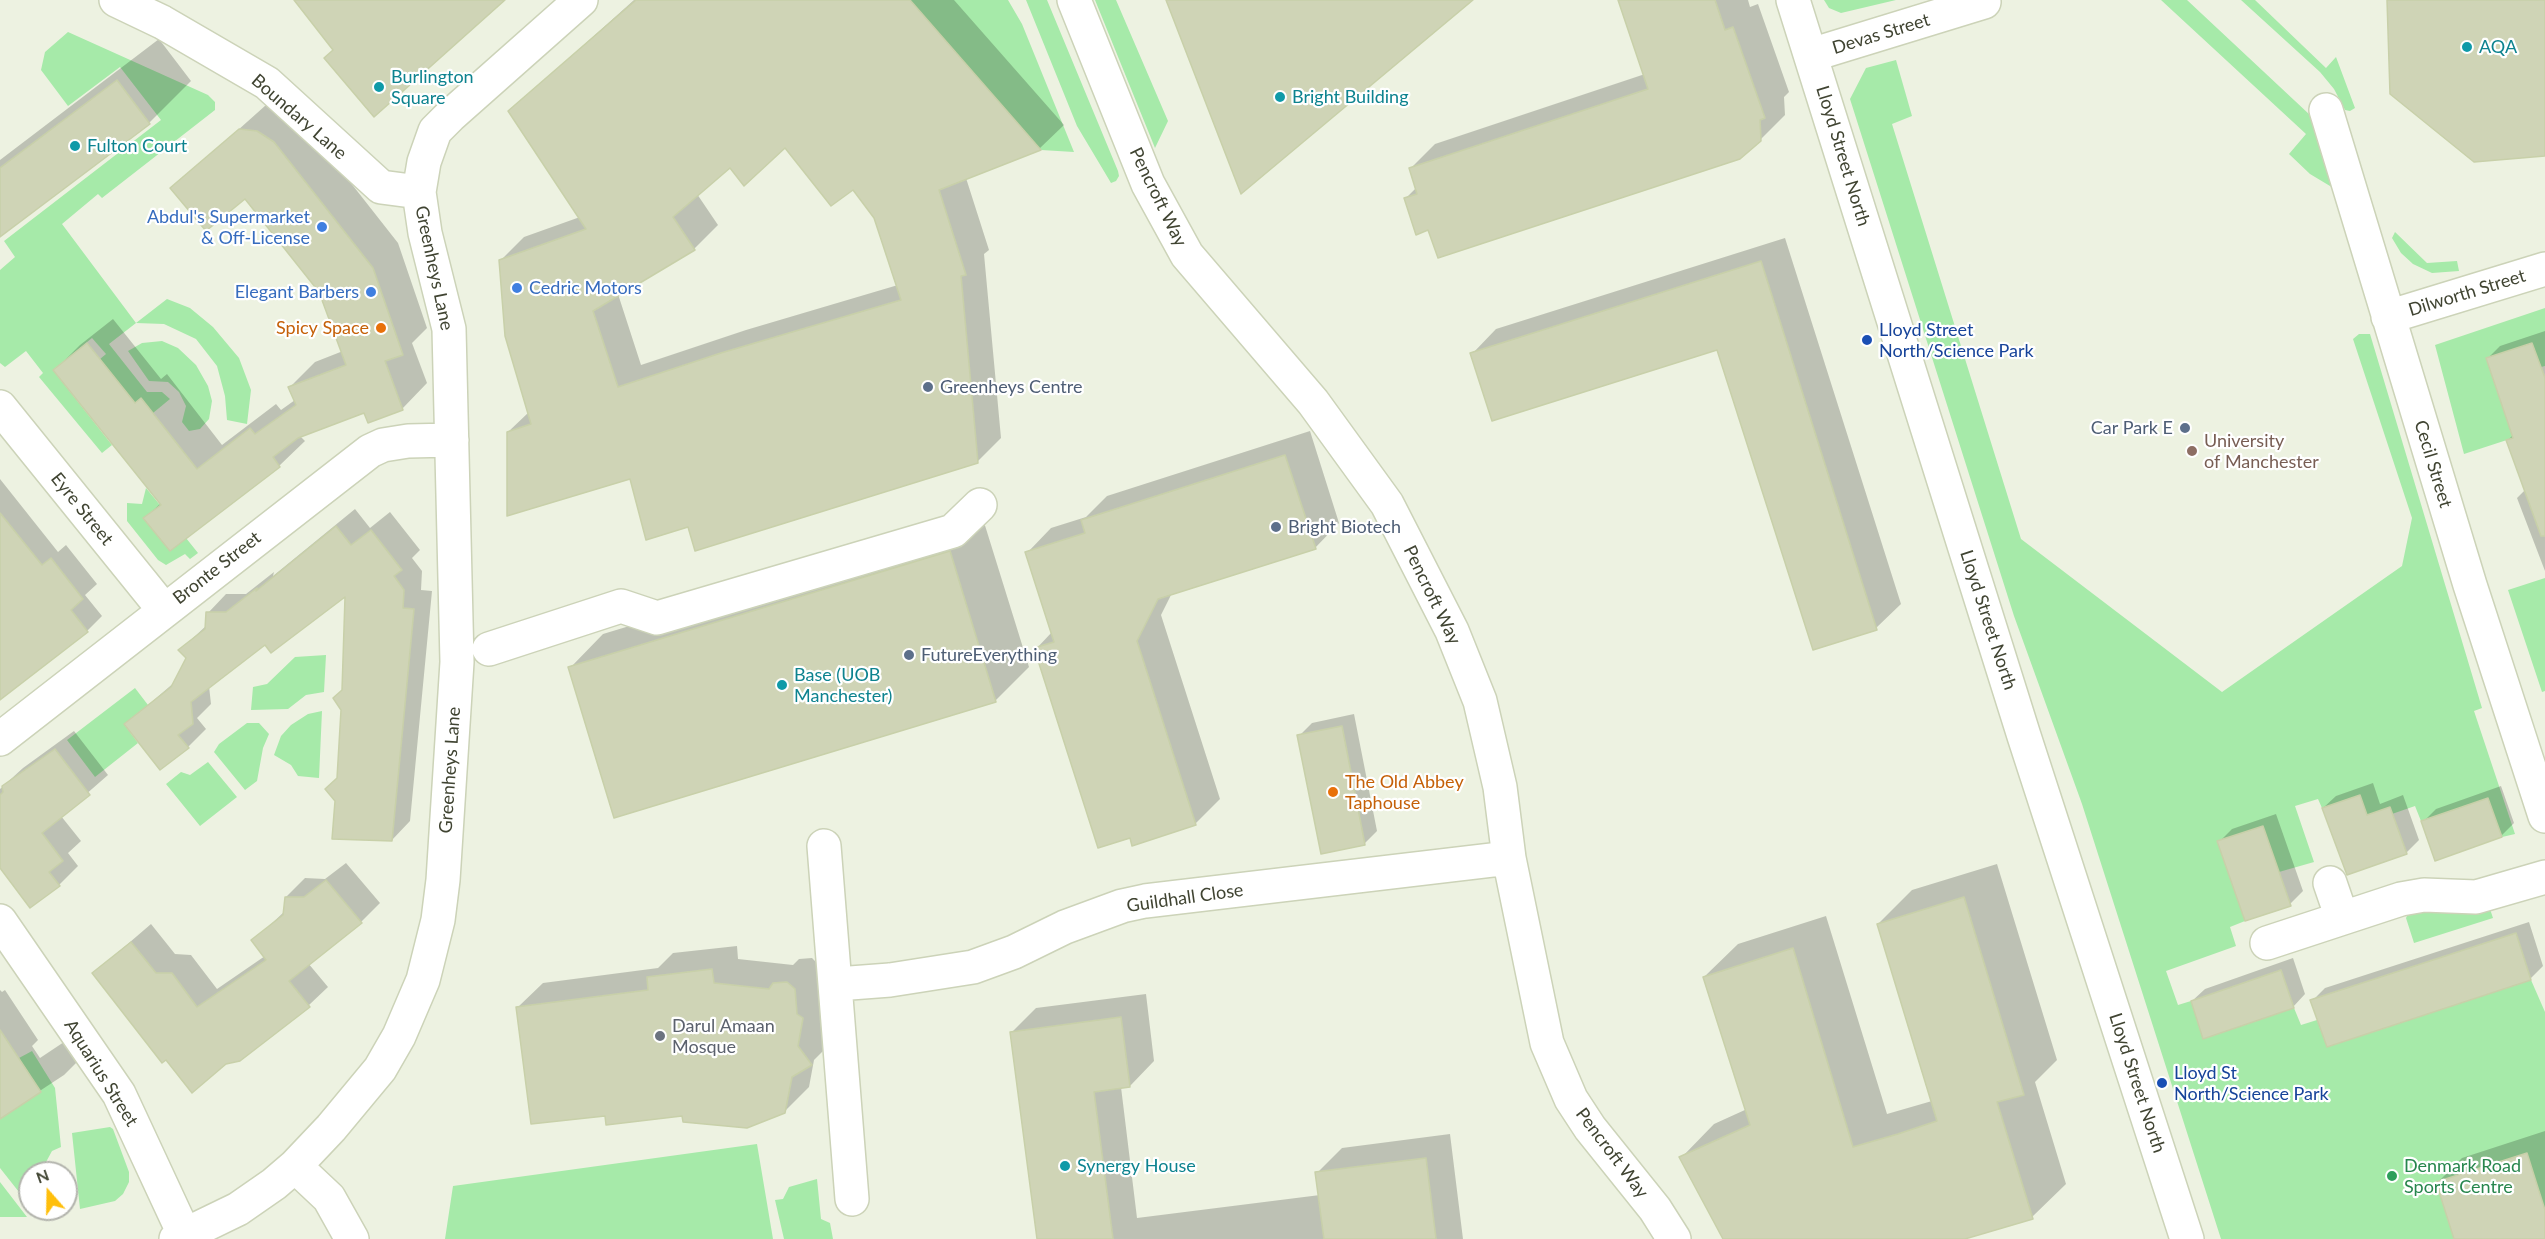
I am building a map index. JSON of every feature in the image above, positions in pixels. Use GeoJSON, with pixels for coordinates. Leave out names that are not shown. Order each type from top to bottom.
{"type":"FeatureCollection","features":[{"type":"Feature","properties":{"kind":"street","name":"Boundary Lane"},"geometry":{"type":"LineString","coordinates":[[116,0],[162,22],[267,83],[381,187],[419,192]]}},
{"type":"Feature","properties":{"kind":"street","name":"Greenheys Lane"},"geometry":{"type":"LineString","coordinates":[[180,1237],[238,1209],[295,1166],[380,1070],[399,1036],[423,980],[438,920],[443,880],[457,662],[449,329],[425,233],[419,192],[424,162],[435,131],[581,0]]}},
{"type":"Feature","properties":{"kind":"street","name":"Pencroft Way"},"geometry":{"type":"LineString","coordinates":[[1074,0],[1148,184],[1188,255],[1313,402],[1387,504],[1452,631],[1480,702],[1500,787],[1509,858],[1547,1043],[1571,1099],[1590,1128],[1655,1209],[1674,1239]]}},
{"type":"Feature","properties":{"kind":"street","name":"Lloyd Street North"},"geometry":{"type":"LineString","coordinates":[[1793,0],[2024,736],[2187,1239]]}},
{"type":"Feature","properties":{"kind":"street","name":"Devas Street"},"geometry":{"type":"LineString","coordinates":[[1811,55],[1984,2]]}},
{"type":"Feature","properties":{"kind":"street","name":"Cecil Street"},"geometry":{"type":"LineString","coordinates":[[2326,110],[2470,585],[2545,816]]}},
{"type":"Feature","properties":{"kind":"street","name":"Dilworth Street"},"geometry":{"type":"LineString","coordinates":[[2388,317],[2545,269]]}},
{"type":"Feature","properties":{"kind":"street","name":"Eyre Street"},"geometry":{"type":"LineString","coordinates":[[0,407],[164,610]]}},
{"type":"Feature","properties":{"kind":"street","name":"Bronte Street"},"geometry":{"type":"LineString","coordinates":[[0,739],[370,451],[383,445],[408,441],[452,440]]}},
{"type":"Feature","properties":{"kind":"street"},"geometry":{"type":"LineString","coordinates":[[489,649],[621,606],[657,618],[953,531],[980,505]]}},
{"type":"Feature","properties":{"kind":"street"},"geometry":{"type":"LineString","coordinates":[[824,846],[837,984],[852,1199]]}},
{"type":"Feature","properties":{"kind":"street","name":"Guildhall Close"},"geometry":{"type":"LineString","coordinates":[[837,984],[890,980],[973,967],[1014,952],[1065,927],[1122,906],[1145,901],[1509,858]]}},
{"type":"Feature","properties":{"kind":"street"},"geometry":{"type":"LineString","coordinates":[[2267,944],[2401,899],[2424,895],[2476,897],[2545,877]]}},
{"type":"Feature","properties":{"kind":"street"},"geometry":{"type":"LineString","coordinates":[[2330,883],[2342,918]]}},
{"type":"Feature","properties":{"kind":"street","name":"Aquarius Street"},"geometry":{"type":"LineString","coordinates":[[0,921],[28,958],[119,1094],[180,1237]]}},
{"type":"Feature","properties":{"kind":"street"},"geometry":{"type":"LineString","coordinates":[[295,1166],[329,1198],[352,1239]]}},
{"type":"Feature","properties":{"kind":"green space"},"geometry":{"type":"Polygon","coordinates":[[[910,0],[1008,0],[1022,24],[1074,152],[1041,150],[910,0]]]}},
{"type":"Feature","properties":{"kind":"green space"},"geometry":{"type":"Polygon","coordinates":[[[1026,0],[1047,0],[1118,171],[1119,176],[1116,181],[1111,183],[1077,126],[1026,0]]]}},
{"type":"Feature","properties":{"kind":"green space"},"geometry":{"type":"Polygon","coordinates":[[[1095,0],[1116,0],[1168,121],[1155,148],[1095,0]]]}},
{"type":"Feature","properties":{"kind":"green space"},"geometry":{"type":"Polygon","coordinates":[[[1824,0],[1896,0],[1841,13],[1829,8],[1824,0]]]}},
{"type":"Feature","properties":{"kind":"green space"},"geometry":{"type":"Polygon","coordinates":[[[2161,0],[2187,0],[2310,115],[2335,189],[2310,174],[2289,154],[2306,134],[2161,0]]]}},
{"type":"Feature","properties":{"kind":"green space"},"geometry":{"type":"Polygon","coordinates":[[[2241,0],[2255,0],[2326,68],[2336,57],[2355,108],[2350,111],[2345,110],[2334,89],[2320,72],[2241,0]]]}},
{"type":"Feature","properties":{"kind":"green space"},"geometry":{"type":"Polygon","coordinates":[[[68,32],[208,95],[215,102],[215,110],[102,198],[98,194],[62,224],[136,323],[109,344],[147,392],[162,392],[170,399],[153,413],[142,399],[135,403],[100,359],[106,354],[92,338],[53,370],[112,445],[102,453],[39,377],[43,373],[26,351],[5,367],[0,363],[0,270],[15,257],[4,241],[161,120],[120,67],[68,106],[41,70],[45,52],[68,32]]]}},
{"type":"Feature","properties":{"kind":"green space"},"geometry":{"type":"Polygon","coordinates":[[[1896,60],[1912,116],[1892,124],[2021,539],[2222,692],[2402,566],[2412,518],[2353,339],[2359,334],[2370,334],[2482,708],[2474,711],[2515,834],[2502,837],[2488,798],[2421,821],[2415,806],[2392,814],[2367,815],[2360,795],[2322,808],[2318,799],[2295,806],[2314,862],[2279,872],[2263,826],[2218,841],[2245,921],[2230,927],[2236,946],[2166,971],[2178,1005],[2191,1001],[2203,1039],[2294,1008],[2301,1025],[2317,1020],[2327,1047],[2531,980],[2545,1012],[2545,1239],[2221,1239],[2082,804],[2014,616],[1850,99],[1866,68],[1896,60]]]}},
{"type":"Feature","properties":{"kind":"green space"},"geometry":{"type":"Polygon","coordinates":[[[2395,232],[2427,263],[2457,261],[2459,271],[2432,273],[2413,264],[2401,253],[2392,238],[2395,232]]]}},
{"type":"Feature","properties":{"kind":"green space"},"geometry":{"type":"Polygon","coordinates":[[[167,299],[190,308],[213,327],[239,358],[251,390],[247,424],[227,420],[225,396],[217,366],[196,339],[164,324],[136,323],[167,299]]]}},
{"type":"Feature","properties":{"kind":"green space"},"geometry":{"type":"Polygon","coordinates":[[[2545,308],[2545,366],[2541,367],[2532,343],[2486,358],[2513,438],[2464,454],[2435,345],[2545,308]]]}},
{"type":"Feature","properties":{"kind":"green space"},"geometry":{"type":"Polygon","coordinates":[[[162,341],[178,348],[196,365],[208,386],[212,401],[209,419],[200,429],[189,431],[182,422],[186,406],[179,392],[168,382],[149,381],[128,351],[142,343],[162,341]]]}},
{"type":"Feature","properties":{"kind":"green space"},"geometry":{"type":"Polygon","coordinates":[[[146,488],[160,505],[144,518],[170,551],[186,538],[198,553],[190,559],[185,554],[166,565],[158,560],[127,521],[127,503],[142,504],[146,488]]]}},
{"type":"Feature","properties":{"kind":"green space"},"geometry":{"type":"Polygon","coordinates":[[[2545,578],[2545,691],[2542,692],[2508,590],[2545,578]]]}},
{"type":"Feature","properties":{"kind":"green space"},"geometry":{"type":"Polygon","coordinates":[[[326,655],[324,692],[306,695],[288,709],[251,710],[253,687],[267,684],[295,657],[326,655]]]}},
{"type":"Feature","properties":{"kind":"green space"},"geometry":{"type":"Polygon","coordinates":[[[135,688],[148,705],[124,724],[138,743],[95,777],[67,740],[135,688]]]}},
{"type":"Feature","properties":{"kind":"green space"},"geometry":{"type":"Polygon","coordinates":[[[322,711],[319,778],[298,776],[291,765],[274,755],[281,736],[291,725],[308,714],[322,711]]]}},
{"type":"Feature","properties":{"kind":"green space"},"geometry":{"type":"Polygon","coordinates":[[[247,723],[259,723],[269,734],[263,748],[257,781],[245,790],[214,752],[219,744],[247,723]]]}},
{"type":"Feature","properties":{"kind":"green space"},"geometry":{"type":"Polygon","coordinates":[[[208,762],[237,797],[200,826],[166,784],[181,772],[190,775],[208,762]]]}},
{"type":"Feature","properties":{"kind":"green space"},"geometry":{"type":"Polygon","coordinates":[[[2490,909],[2493,918],[2414,943],[2406,918],[2408,914],[2420,911],[2452,913],[2490,909]]]}},
{"type":"Feature","properties":{"kind":"green space"},"geometry":{"type":"Polygon","coordinates":[[[32,1051],[55,1088],[61,1147],[52,1151],[47,1161],[18,1161],[18,1191],[0,1168],[0,1119],[41,1092],[19,1058],[32,1051]]]}},
{"type":"Feature","properties":{"kind":"green space"},"geometry":{"type":"Polygon","coordinates":[[[110,1127],[113,1129],[129,1172],[129,1182],[123,1194],[115,1201],[80,1209],[78,1161],[75,1161],[72,1133],[110,1127]]]}},
{"type":"Feature","properties":{"kind":"green space"},"geometry":{"type":"Polygon","coordinates":[[[757,1144],[773,1239],[445,1239],[453,1186],[757,1144]]]}},
{"type":"Feature","properties":{"kind":"green space"},"geometry":{"type":"Polygon","coordinates":[[[817,1179],[821,1219],[830,1223],[833,1239],[784,1239],[775,1200],[783,1199],[789,1187],[817,1179]]]}},
{"type":"Feature","properties":{"kind":"green space"},"geometry":{"type":"Polygon","coordinates":[[[0,1182],[18,1205],[18,1217],[0,1217],[0,1182]]]}},
{"type":"Feature","properties":{"kind":"building","name":"Burlington Square"},"geometry":{"type":"Polygon","coordinates":[[[294,0],[505,0],[374,117],[324,58],[333,50],[294,0]]]}},
{"type":"Feature","properties":{"kind":"building"},"geometry":{"type":"Polygon","coordinates":[[[636,0],[910,0],[1041,150],[939,190],[966,275],[961,276],[978,463],[695,551],[688,527],[646,540],[630,479],[507,516],[507,432],[531,424],[505,336],[499,260],[586,229],[508,111],[636,0]],[[785,148],[744,186],[730,168],[673,217],[695,250],[593,311],[618,387],[721,353],[901,300],[874,218],[853,190],[831,206],[785,148]]]}},
{"type":"Feature","properties":{"kind":"building","name":"Bright Building"},"geometry":{"type":"Polygon","coordinates":[[[1166,0],[1473,0],[1241,194],[1166,0]]]}},
{"type":"Feature","properties":{"kind":"building"},"geometry":{"type":"Polygon","coordinates":[[[1618,0],[1715,0],[1725,30],[1733,27],[1765,118],[1760,120],[1761,141],[1740,159],[1438,258],[1428,230],[1416,235],[1404,198],[1417,194],[1409,168],[1648,89],[1618,0]]]}},
{"type":"Feature","properties":{"kind":"building","name":"AQA"},"geometry":{"type":"Polygon","coordinates":[[[2387,0],[2545,0],[2545,156],[2474,162],[2390,94],[2387,0]]]}},
{"type":"Feature","properties":{"kind":"building","name":"Fulton Court"},"geometry":{"type":"Polygon","coordinates":[[[117,80],[150,124],[0,237],[0,168],[117,80]]]}},
{"type":"Feature","properties":{"kind":"building"},"geometry":{"type":"Polygon","coordinates":[[[239,129],[257,131],[274,142],[373,268],[403,355],[385,361],[403,410],[368,423],[364,413],[298,438],[273,457],[280,467],[170,551],[143,518],[161,505],[53,370],[87,343],[135,403],[141,398],[197,469],[250,428],[255,434],[296,405],[288,387],[346,365],[319,292],[245,199],[206,231],[170,188],[239,129]]]}},
{"type":"Feature","properties":{"kind":"building"},"geometry":{"type":"Polygon","coordinates":[[[1761,261],[1877,630],[1813,650],[1717,350],[1492,421],[1470,353],[1761,261]]]}},
{"type":"Feature","properties":{"kind":"building"},"geometry":{"type":"Polygon","coordinates":[[[2532,343],[2545,378],[2545,536],[2541,536],[2506,440],[2513,438],[2486,358],[2532,343]]]}},
{"type":"Feature","properties":{"kind":"building"},"geometry":{"type":"Polygon","coordinates":[[[1285,455],[1316,549],[1158,599],[1137,641],[1196,825],[1132,846],[1130,838],[1098,848],[1034,648],[1054,642],[1025,552],[1085,533],[1081,520],[1285,455]]]}},
{"type":"Feature","properties":{"kind":"building"},"geometry":{"type":"Polygon","coordinates":[[[0,513],[42,565],[51,558],[83,599],[71,610],[88,632],[0,700],[0,513]]]}},
{"type":"Feature","properties":{"kind":"building"},"geometry":{"type":"Polygon","coordinates":[[[336,526],[351,545],[371,530],[402,570],[394,576],[404,590],[403,608],[414,609],[392,841],[332,839],[335,801],[325,789],[337,778],[341,710],[333,698],[342,690],[345,597],[271,653],[265,645],[191,702],[193,724],[178,735],[189,748],[160,770],[124,724],[171,687],[186,658],[178,650],[205,629],[206,612],[226,612],[257,588],[256,591],[336,526]]]}},
{"type":"Feature","properties":{"kind":"building","name":"Base (UOB Manchester)"},"geometry":{"type":"Polygon","coordinates":[[[950,551],[996,702],[614,818],[568,667],[950,551]]]}},
{"type":"Feature","properties":{"kind":"building"},"geometry":{"type":"Polygon","coordinates":[[[1342,726],[1365,845],[1321,854],[1297,735],[1342,726]]]}},
{"type":"Feature","properties":{"kind":"building"},"geometry":{"type":"Polygon","coordinates":[[[55,749],[90,795],[42,833],[63,861],[49,872],[60,886],[30,908],[0,868],[0,795],[3,792],[2,786],[55,749]]]}},
{"type":"Feature","properties":{"kind":"building"},"geometry":{"type":"Polygon","coordinates":[[[2360,795],[2367,815],[2390,807],[2407,854],[2347,875],[2322,808],[2360,795]]]}},
{"type":"Feature","properties":{"kind":"building"},"geometry":{"type":"Polygon","coordinates":[[[2488,798],[2502,837],[2435,861],[2421,821],[2488,798]]]}},
{"type":"Feature","properties":{"kind":"building"},"geometry":{"type":"Polygon","coordinates":[[[2263,826],[2291,906],[2245,921],[2217,841],[2263,826]]]}},
{"type":"Feature","properties":{"kind":"building"},"geometry":{"type":"Polygon","coordinates":[[[326,880],[362,923],[289,981],[310,1007],[240,1061],[226,1064],[192,1093],[166,1060],[162,1063],[92,973],[131,942],[156,973],[172,973],[197,1007],[266,960],[251,940],[283,915],[285,897],[304,897],[326,880]]]}},
{"type":"Feature","properties":{"kind":"building"},"geometry":{"type":"Polygon","coordinates":[[[1964,897],[2024,1095],[1997,1102],[2033,1219],[1965,1239],[1723,1239],[1679,1157],[1750,1125],[1703,977],[1793,948],[1853,1147],[1898,1134],[1937,1121],[1877,924],[1964,897]]]}},
{"type":"Feature","properties":{"kind":"building"},"geometry":{"type":"Polygon","coordinates":[[[2516,933],[2531,980],[2327,1047],[2310,1000],[2516,933]]]}},
{"type":"Feature","properties":{"kind":"building","name":"Darul Amaan Mosque"},"geometry":{"type":"Polygon","coordinates":[[[712,969],[714,983],[769,989],[773,983],[787,982],[795,989],[797,1014],[803,1018],[798,1046],[812,1065],[792,1077],[785,1113],[747,1128],[683,1122],[682,1116],[606,1125],[605,1116],[531,1124],[516,1007],[648,990],[647,977],[712,969]]]}},
{"type":"Feature","properties":{"kind":"building"},"geometry":{"type":"Polygon","coordinates":[[[2281,970],[2294,1008],[2203,1039],[2191,1001],[2281,970]]]}},
{"type":"Feature","properties":{"kind":"building","name":"Synergy House"},"geometry":{"type":"Polygon","coordinates":[[[1121,1017],[1130,1087],[1094,1092],[1113,1239],[1037,1239],[1010,1032],[1121,1017]]]}},
{"type":"Feature","properties":{"kind":"building"},"geometry":{"type":"Polygon","coordinates":[[[0,1030],[41,1092],[0,1119],[0,1030]]]}},
{"type":"Feature","properties":{"kind":"building"},"geometry":{"type":"Polygon","coordinates":[[[2527,1153],[2545,1210],[2545,1239],[2454,1239],[2436,1182],[2527,1153]]]}},
{"type":"Feature","properties":{"kind":"building"},"geometry":{"type":"Polygon","coordinates":[[[1426,1158],[1436,1239],[1324,1239],[1315,1172],[1426,1158]]]}},
{"type":"Feature","properties":{"kind":"place","name":"AQA"},"geometry":{"type":"Point","coordinates":[2467,47]}},
{"type":"Feature","properties":{"kind":"place","name":"Burlington Square"},"geometry":{"type":"Point","coordinates":[379,87]}},
{"type":"Feature","properties":{"kind":"place","name":"Bright Building"},"geometry":{"type":"Point","coordinates":[1280,97]}},
{"type":"Feature","properties":{"kind":"place","name":"Fulton Court"},"geometry":{"type":"Point","coordinates":[75,146]}},
{"type":"Feature","properties":{"kind":"place","name":"Abdul's Supermarket & Off-License"},"geometry":{"type":"Point","coordinates":[322,227]}},
{"type":"Feature","properties":{"kind":"place","name":"Cedric Motors"},"geometry":{"type":"Point","coordinates":[517,288]}},
{"type":"Feature","properties":{"kind":"place","name":"Elegant Barbers"},"geometry":{"type":"Point","coordinates":[371,292]}},
{"type":"Feature","properties":{"kind":"place","name":"Spicy Space"},"geometry":{"type":"Point","coordinates":[381,328]}},
{"type":"Feature","properties":{"kind":"place","name":"Lloyd Street North/Science Park"},"geometry":{"type":"Point","coordinates":[1867,340]}},
{"type":"Feature","properties":{"kind":"place","name":"Greenheys Centre"},"geometry":{"type":"Point","coordinates":[928,387]}},
{"type":"Feature","properties":{"kind":"place","name":"Car Park E"},"geometry":{"type":"Point","coordinates":[2185,428]}},
{"type":"Feature","properties":{"kind":"place","name":"University of Manchester"},"geometry":{"type":"Point","coordinates":[2192,451]}},
{"type":"Feature","properties":{"kind":"place","name":"Bright Biotech"},"geometry":{"type":"Point","coordinates":[1276,527]}},
{"type":"Feature","properties":{"kind":"place","name":"FutureEverything"},"geometry":{"type":"Point","coordinates":[909,655]}},
{"type":"Feature","properties":{"kind":"place","name":"Base (UOB Manchester)"},"geometry":{"type":"Point","coordinates":[782,685]}},
{"type":"Feature","properties":{"kind":"place","name":"The Old Abbey Taphouse"},"geometry":{"type":"Point","coordinates":[1333,792]}},
{"type":"Feature","properties":{"kind":"place","name":"Darul Amaan Mosque"},"geometry":{"type":"Point","coordinates":[660,1036]}},
{"type":"Feature","properties":{"kind":"place","name":"Lloyd St North/Science Park"},"geometry":{"type":"Point","coordinates":[2162,1083]}},
{"type":"Feature","properties":{"kind":"place","name":"Synergy House"},"geometry":{"type":"Point","coordinates":[1065,1166]}},
{"type":"Feature","properties":{"kind":"place","name":"Denmark Road Sports Centre"},"geometry":{"type":"Point","coordinates":[2392,1176]}}]}
